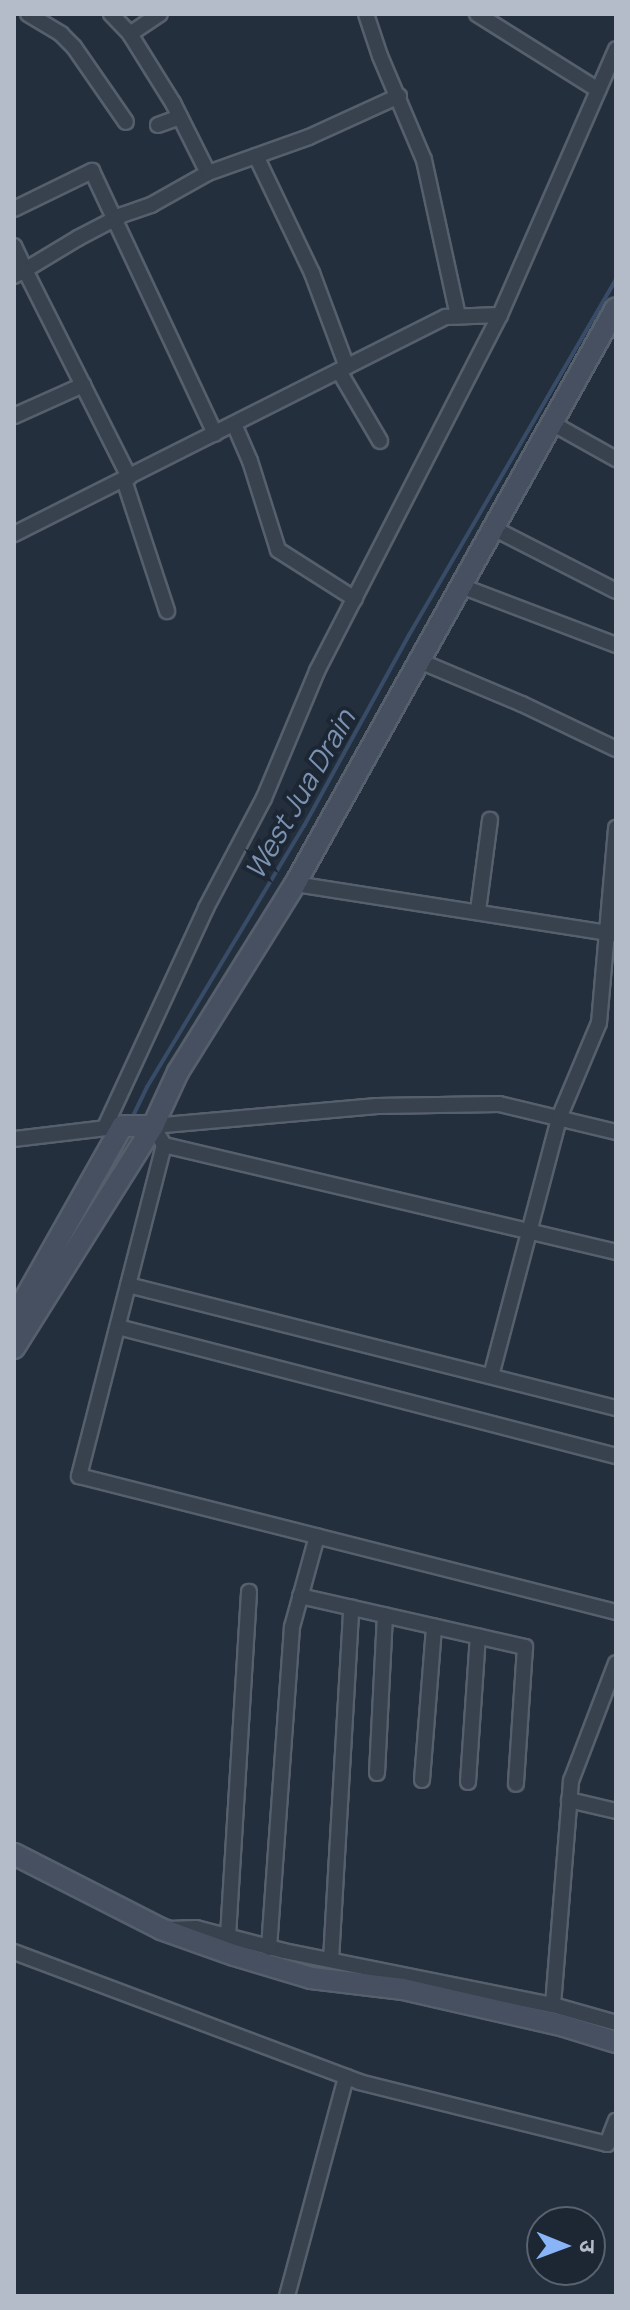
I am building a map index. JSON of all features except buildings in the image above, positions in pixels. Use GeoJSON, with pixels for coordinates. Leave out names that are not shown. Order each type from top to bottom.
{"type":"FeatureCollection","features":[{"type":"Feature","properties":{"kind":"main road"},"geometry":{"type":"LineString","coordinates":[[14,1348],[153,1126],[178,1072],[295,884],[422,662],[491,527],[616,308]]}},
{"type":"Feature","properties":{"kind":"main road"},"geometry":{"type":"LineString","coordinates":[[14,1318],[114,1126],[153,1126]]}},
{"type":"Feature","properties":{"kind":"main road"},"geometry":{"type":"LineString","coordinates":[[14,1854],[161,1929],[311,1978],[403,1989],[564,2026],[616,2042]]}},
{"type":"Feature","properties":{"kind":"street"},"geometry":{"type":"LineString","coordinates":[[28,14],[61,34],[74,47],[126,122]]}},
{"type":"Feature","properties":{"kind":"street"},"geometry":{"type":"LineString","coordinates":[[111,14],[130,34],[180,117],[208,173]]}},
{"type":"Feature","properties":{"kind":"street"},"geometry":{"type":"LineString","coordinates":[[130,34],[160,14]]}},
{"type":"Feature","properties":{"kind":"street"},"geometry":{"type":"LineString","coordinates":[[366,14],[424,160],[458,316]]}},
{"type":"Feature","properties":{"kind":"street"},"geometry":{"type":"LineString","coordinates":[[477,14],[598,90]]}},
{"type":"Feature","properties":{"kind":"street"},"geometry":{"type":"LineString","coordinates":[[14,1139],[114,1126],[148,1029],[264,798],[317,671],[500,315],[616,49]]}},
{"type":"Feature","properties":{"kind":"street"},"geometry":{"type":"LineString","coordinates":[[20,273],[116,218],[151,205],[208,173],[339,125],[399,96]]}},
{"type":"Feature","properties":{"kind":"street"},"geometry":{"type":"LineString","coordinates":[[158,125],[180,117]]}},
{"type":"Feature","properties":{"kind":"street"},"geometry":{"type":"LineString","coordinates":[[256,156],[312,273],[343,369],[380,441]]}},
{"type":"Feature","properties":{"kind":"street"},"geometry":{"type":"LineString","coordinates":[[14,209],[92,171],[215,434]]}},
{"type":"Feature","properties":{"kind":"street"},"geometry":{"type":"LineString","coordinates":[[14,246],[20,273],[83,385],[126,478],[167,611]]}},
{"type":"Feature","properties":{"kind":"street"},"geometry":{"type":"LineString","coordinates":[[14,534],[446,317],[500,315]]}},
{"type":"Feature","properties":{"kind":"street"},"geometry":{"type":"LineString","coordinates":[[14,416],[83,385]]}},
{"type":"Feature","properties":{"kind":"street"},"geometry":{"type":"LineString","coordinates":[[550,422],[616,459]]}},
{"type":"Feature","properties":{"kind":"street"},"geometry":{"type":"LineString","coordinates":[[234,424],[250,461],[278,550],[355,599]]}},
{"type":"Feature","properties":{"kind":"street"},"geometry":{"type":"LineString","coordinates":[[491,527],[616,591]]}},
{"type":"Feature","properties":{"kind":"street"},"geometry":{"type":"LineString","coordinates":[[461,586],[616,645]]}},
{"type":"Feature","properties":{"kind":"street"},"geometry":{"type":"LineString","coordinates":[[422,662],[522,704],[616,749]]}},
{"type":"Feature","properties":{"kind":"street"},"geometry":{"type":"LineString","coordinates":[[478,911],[490,820]]}},
{"type":"Feature","properties":{"kind":"street"},"geometry":{"type":"LineString","coordinates":[[491,1376],[559,1118],[599,1023],[610,932],[616,828]]}},
{"type":"Feature","properties":{"kind":"street"},"geometry":{"type":"LineString","coordinates":[[295,884],[610,932]]}},
{"type":"Feature","properties":{"kind":"street"},"geometry":{"type":"LineString","coordinates":[[616,1132],[499,1104],[377,1106],[153,1126],[164,1145],[79,1476],[616,1612]]}},
{"type":"Feature","properties":{"kind":"street"},"geometry":{"type":"LineString","coordinates":[[164,1145],[616,1252]]}},
{"type":"Feature","properties":{"kind":"street"},"geometry":{"type":"LineString","coordinates":[[128,1285],[616,1408]]}},
{"type":"Feature","properties":{"kind":"street"},"geometry":{"type":"LineString","coordinates":[[118,1327],[616,1456]]}},
{"type":"Feature","properties":{"kind":"street"},"geometry":{"type":"LineString","coordinates":[[269,1948],[292,1627],[317,1536]]}},
{"type":"Feature","properties":{"kind":"street"},"geometry":{"type":"LineString","coordinates":[[228,1936],[249,1592]]}},
{"type":"Feature","properties":{"kind":"street"},"geometry":{"type":"LineString","coordinates":[[300,1596],[525,1647],[516,1784]]}},
{"type":"Feature","properties":{"kind":"street"},"geometry":{"type":"LineString","coordinates":[[331,1960],[351,1608]]}},
{"type":"Feature","properties":{"kind":"street"},"geometry":{"type":"LineString","coordinates":[[377,1773],[385,1615]]}},
{"type":"Feature","properties":{"kind":"street"},"geometry":{"type":"LineString","coordinates":[[422,1780],[434,1626]]}},
{"type":"Feature","properties":{"kind":"street"},"geometry":{"type":"LineString","coordinates":[[468,1782],[478,1636]]}},
{"type":"Feature","properties":{"kind":"street"},"geometry":{"type":"LineString","coordinates":[[553,2005],[571,1781],[616,1663]]}},
{"type":"Feature","properties":{"kind":"street"},"geometry":{"type":"LineString","coordinates":[[569,1800],[616,1811]]}},
{"type":"Feature","properties":{"kind":"street"},"geometry":{"type":"LineString","coordinates":[[161,1929],[196,1928],[269,1948],[553,2005],[616,2023]]}},
{"type":"Feature","properties":{"kind":"street"},"geometry":{"type":"LineString","coordinates":[[14,1952],[346,2077],[607,2144],[616,2121]]}},
{"type":"Feature","properties":{"kind":"street"},"geometry":{"type":"LineString","coordinates":[[287,2296],[346,2077]]}},
{"type":"Feature","properties":{"kind":"waterway","name":"West Jua Drain"},"geometry":{"type":"LineString","coordinates":[[131,1120],[147,1087],[304,826],[409,635],[616,280]]}},
{"type":"Feature","properties":{"kind":"waterway","name":"West Jua Drain"},"geometry":{"type":"LineString","coordinates":[[81,1220],[92,1199]]}}]}
